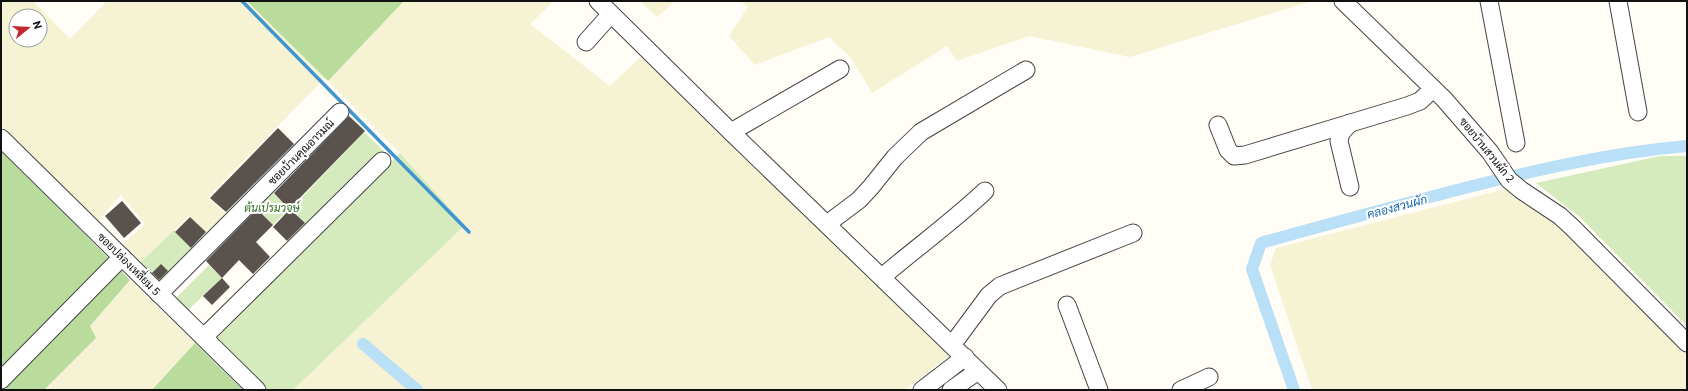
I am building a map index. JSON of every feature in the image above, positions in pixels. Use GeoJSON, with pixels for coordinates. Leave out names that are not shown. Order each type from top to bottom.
{"type":"FeatureCollection","features":[{"type":"Feature","properties":{"kind":"street"},"geometry":{"type":"LineString","coordinates":[[598,1],[998,390]]}},
{"type":"Feature","properties":{"kind":"street","name":"ซอยบ้านสวนผัก 2"},"geometry":{"type":"LineString","coordinates":[[1344,1],[1434,89],[1490,152],[1506,175],[1520,190],[1560,216],[1687,343]]}},
{"type":"Feature","properties":{"kind":"street"},"geometry":{"type":"LineString","coordinates":[[1489,1],[1516,143]]}},
{"type":"Feature","properties":{"kind":"street"},"geometry":{"type":"LineString","coordinates":[[1618,1],[1638,112]]}},
{"type":"Feature","properties":{"kind":"street"},"geometry":{"type":"LineString","coordinates":[[586,42],[611,14]]}},
{"type":"Feature","properties":{"kind":"street"},"geometry":{"type":"LineString","coordinates":[[731,132],[840,69]]}},
{"type":"Feature","properties":{"kind":"street"},"geometry":{"type":"LineString","coordinates":[[827,224],[858,200],[871,187],[895,157],[921,132],[1026,70]]}},
{"type":"Feature","properties":{"kind":"street"},"geometry":{"type":"LineString","coordinates":[[1218,125],[1228,150],[1234,156],[1245,155],[1407,106],[1420,101],[1434,89]]}},
{"type":"Feature","properties":{"kind":"street","name":"ซอยบ้านคุณอารมณ์"},"geometry":{"type":"LineString","coordinates":[[159,294],[340,112]]}},
{"type":"Feature","properties":{"kind":"street"},"geometry":{"type":"LineString","coordinates":[[1350,123],[1341,133],[1339,141],[1350,187]]}},
{"type":"Feature","properties":{"kind":"street","name":"ซอยปล่องเหลี่ยม 5"},"geometry":{"type":"LineString","coordinates":[[1,138],[256,390]]}},
{"type":"Feature","properties":{"kind":"street"},"geometry":{"type":"LineString","coordinates":[[204,337],[382,162]]}},
{"type":"Feature","properties":{"kind":"street"},"geometry":{"type":"LineString","coordinates":[[882,276],[957,216],[985,191]]}},
{"type":"Feature","properties":{"kind":"street"},"geometry":{"type":"LineString","coordinates":[[952,345],[989,295],[1000,286],[1133,233]]}},
{"type":"Feature","properties":{"kind":"street"},"geometry":{"type":"LineString","coordinates":[[1,380],[122,257]]}},
{"type":"Feature","properties":{"kind":"street"},"geometry":{"type":"LineString","coordinates":[[1067,304],[1099,390]]}},
{"type":"Feature","properties":{"kind":"street"},"geometry":{"type":"LineString","coordinates":[[922,390],[965,357]]}},
{"type":"Feature","properties":{"kind":"street"},"geometry":{"type":"LineString","coordinates":[[951,390],[978,370]]}},
{"type":"Feature","properties":{"kind":"street"},"geometry":{"type":"LineString","coordinates":[[1181,390],[1210,377]]}},
{"type":"Feature","properties":{"kind":"shaded area"},"geometry":{"type":"Polygon","coordinates":[[[1,1],[33,1],[40,8],[8,8],[8,48],[48,48],[48,16],[70,39],[107,1],[248,1],[325,78],[208,197],[229,217],[210,236],[189,216],[141,264],[120,247],[145,224],[121,195],[97,222],[1,126],[1,1]]]}},
{"type":"Feature","properties":{"kind":"shaded area"},"geometry":{"type":"Polygon","coordinates":[[[404,1],[554,1],[530,24],[610,86],[643,55],[949,355],[905,390],[293,390],[465,225],[400,153],[328,81],[404,1]]]}},
{"type":"Feature","properties":{"kind":"shaded area"},"geometry":{"type":"Polygon","coordinates":[[[640,1],[675,1],[657,17],[640,1]]]}},
{"type":"Feature","properties":{"kind":"shaded area"},"geometry":{"type":"Polygon","coordinates":[[[740,1],[1312,1],[1130,57],[1029,36],[957,61],[947,46],[872,93],[852,59],[829,37],[755,65],[729,36],[748,7],[740,1]]]}},
{"type":"Feature","properties":{"kind":"shaded area"},"geometry":{"type":"Polygon","coordinates":[[[1505,189],[1548,217],[1687,351],[1687,390],[1312,390],[1270,265],[1276,248],[1505,189]]]}},
{"type":"Feature","properties":{"kind":"shaded area"},"geometry":{"type":"Polygon","coordinates":[[[130,280],[195,343],[152,390],[44,390],[96,338],[90,326],[130,280]]]}},
{"type":"Feature","properties":{"kind":"green space"},"geometry":{"type":"Polygon","coordinates":[[[247,1],[404,1],[328,81],[247,1]]]}},
{"type":"Feature","properties":{"kind":"green space"},"geometry":{"type":"Polygon","coordinates":[[[364,132],[384,151],[308,227],[291,209],[364,132]]]}},
{"type":"Feature","properties":{"kind":"green space"},"geometry":{"type":"Polygon","coordinates":[[[1,149],[130,280],[90,326],[96,338],[44,390],[1,389],[1,149]]]}},
{"type":"Feature","properties":{"kind":"green space"},"geometry":{"type":"Polygon","coordinates":[[[400,153],[465,225],[293,390],[265,390],[216,339],[400,153]]]}},
{"type":"Feature","properties":{"kind":"green space"},"geometry":{"type":"Polygon","coordinates":[[[1660,156],[1687,156],[1687,326],[1581,218],[1536,183],[1660,156]]]}},
{"type":"Feature","properties":{"kind":"green space","name":"ต้นเปรมวจษ์"},"geometry":{"type":"Polygon","coordinates":[[[271,190],[289,209],[273,225],[255,206],[271,190]]]}},
{"type":"Feature","properties":{"kind":"green space"},"geometry":{"type":"Polygon","coordinates":[[[174,230],[195,252],[161,287],[138,265],[174,230]]]}},
{"type":"Feature","properties":{"kind":"green space"},"geometry":{"type":"Polygon","coordinates":[[[209,265],[222,278],[186,312],[173,301],[209,265]]]}},
{"type":"Feature","properties":{"kind":"green space"},"geometry":{"type":"Polygon","coordinates":[[[195,343],[243,390],[152,390],[195,343]]]}},
{"type":"Feature","properties":{"kind":"building"},"geometry":{"type":"Polygon","coordinates":[[[349,116],[365,131],[289,209],[274,193],[349,116]]]}},
{"type":"Feature","properties":{"kind":"building"},"geometry":{"type":"Polygon","coordinates":[[[278,128],[294,144],[226,212],[210,198],[278,128]]]}},
{"type":"Feature","properties":{"kind":"building"},"geometry":{"type":"Polygon","coordinates":[[[122,201],[141,223],[124,238],[105,216],[122,201]]]}},
{"type":"Feature","properties":{"kind":"building"},"geometry":{"type":"Polygon","coordinates":[[[257,209],[273,225],[256,242],[270,257],[253,274],[239,260],[222,278],[206,261],[257,209]]]}},
{"type":"Feature","properties":{"kind":"building"},"geometry":{"type":"Polygon","coordinates":[[[290,209],[305,223],[287,241],[273,227],[290,209]]]}},
{"type":"Feature","properties":{"kind":"building"},"geometry":{"type":"Polygon","coordinates":[[[190,217],[206,232],[191,248],[175,232],[190,217]]]}},
{"type":"Feature","properties":{"kind":"building"},"geometry":{"type":"Polygon","coordinates":[[[161,264],[168,271],[159,280],[152,273],[161,264]]]}},
{"type":"Feature","properties":{"kind":"building"},"geometry":{"type":"Polygon","coordinates":[[[222,278],[230,287],[212,305],[203,296],[222,278]]]}},
{"type":"Feature","properties":{"kind":"waterway"},"geometry":{"type":"LineString","coordinates":[[242,1],[469,232]]}},
{"type":"Feature","properties":{"kind":"waterway","name":"คลองสวนผัก"},"geometry":{"type":"LineString","coordinates":[[1294,390],[1252,269],[1261,243],[1331,223],[1508,177],[1597,158],[1687,146]]}},
{"type":"Feature","properties":{"kind":"waterway"},"geometry":{"type":"LineString","coordinates":[[363,344],[417,390]]}}]}
